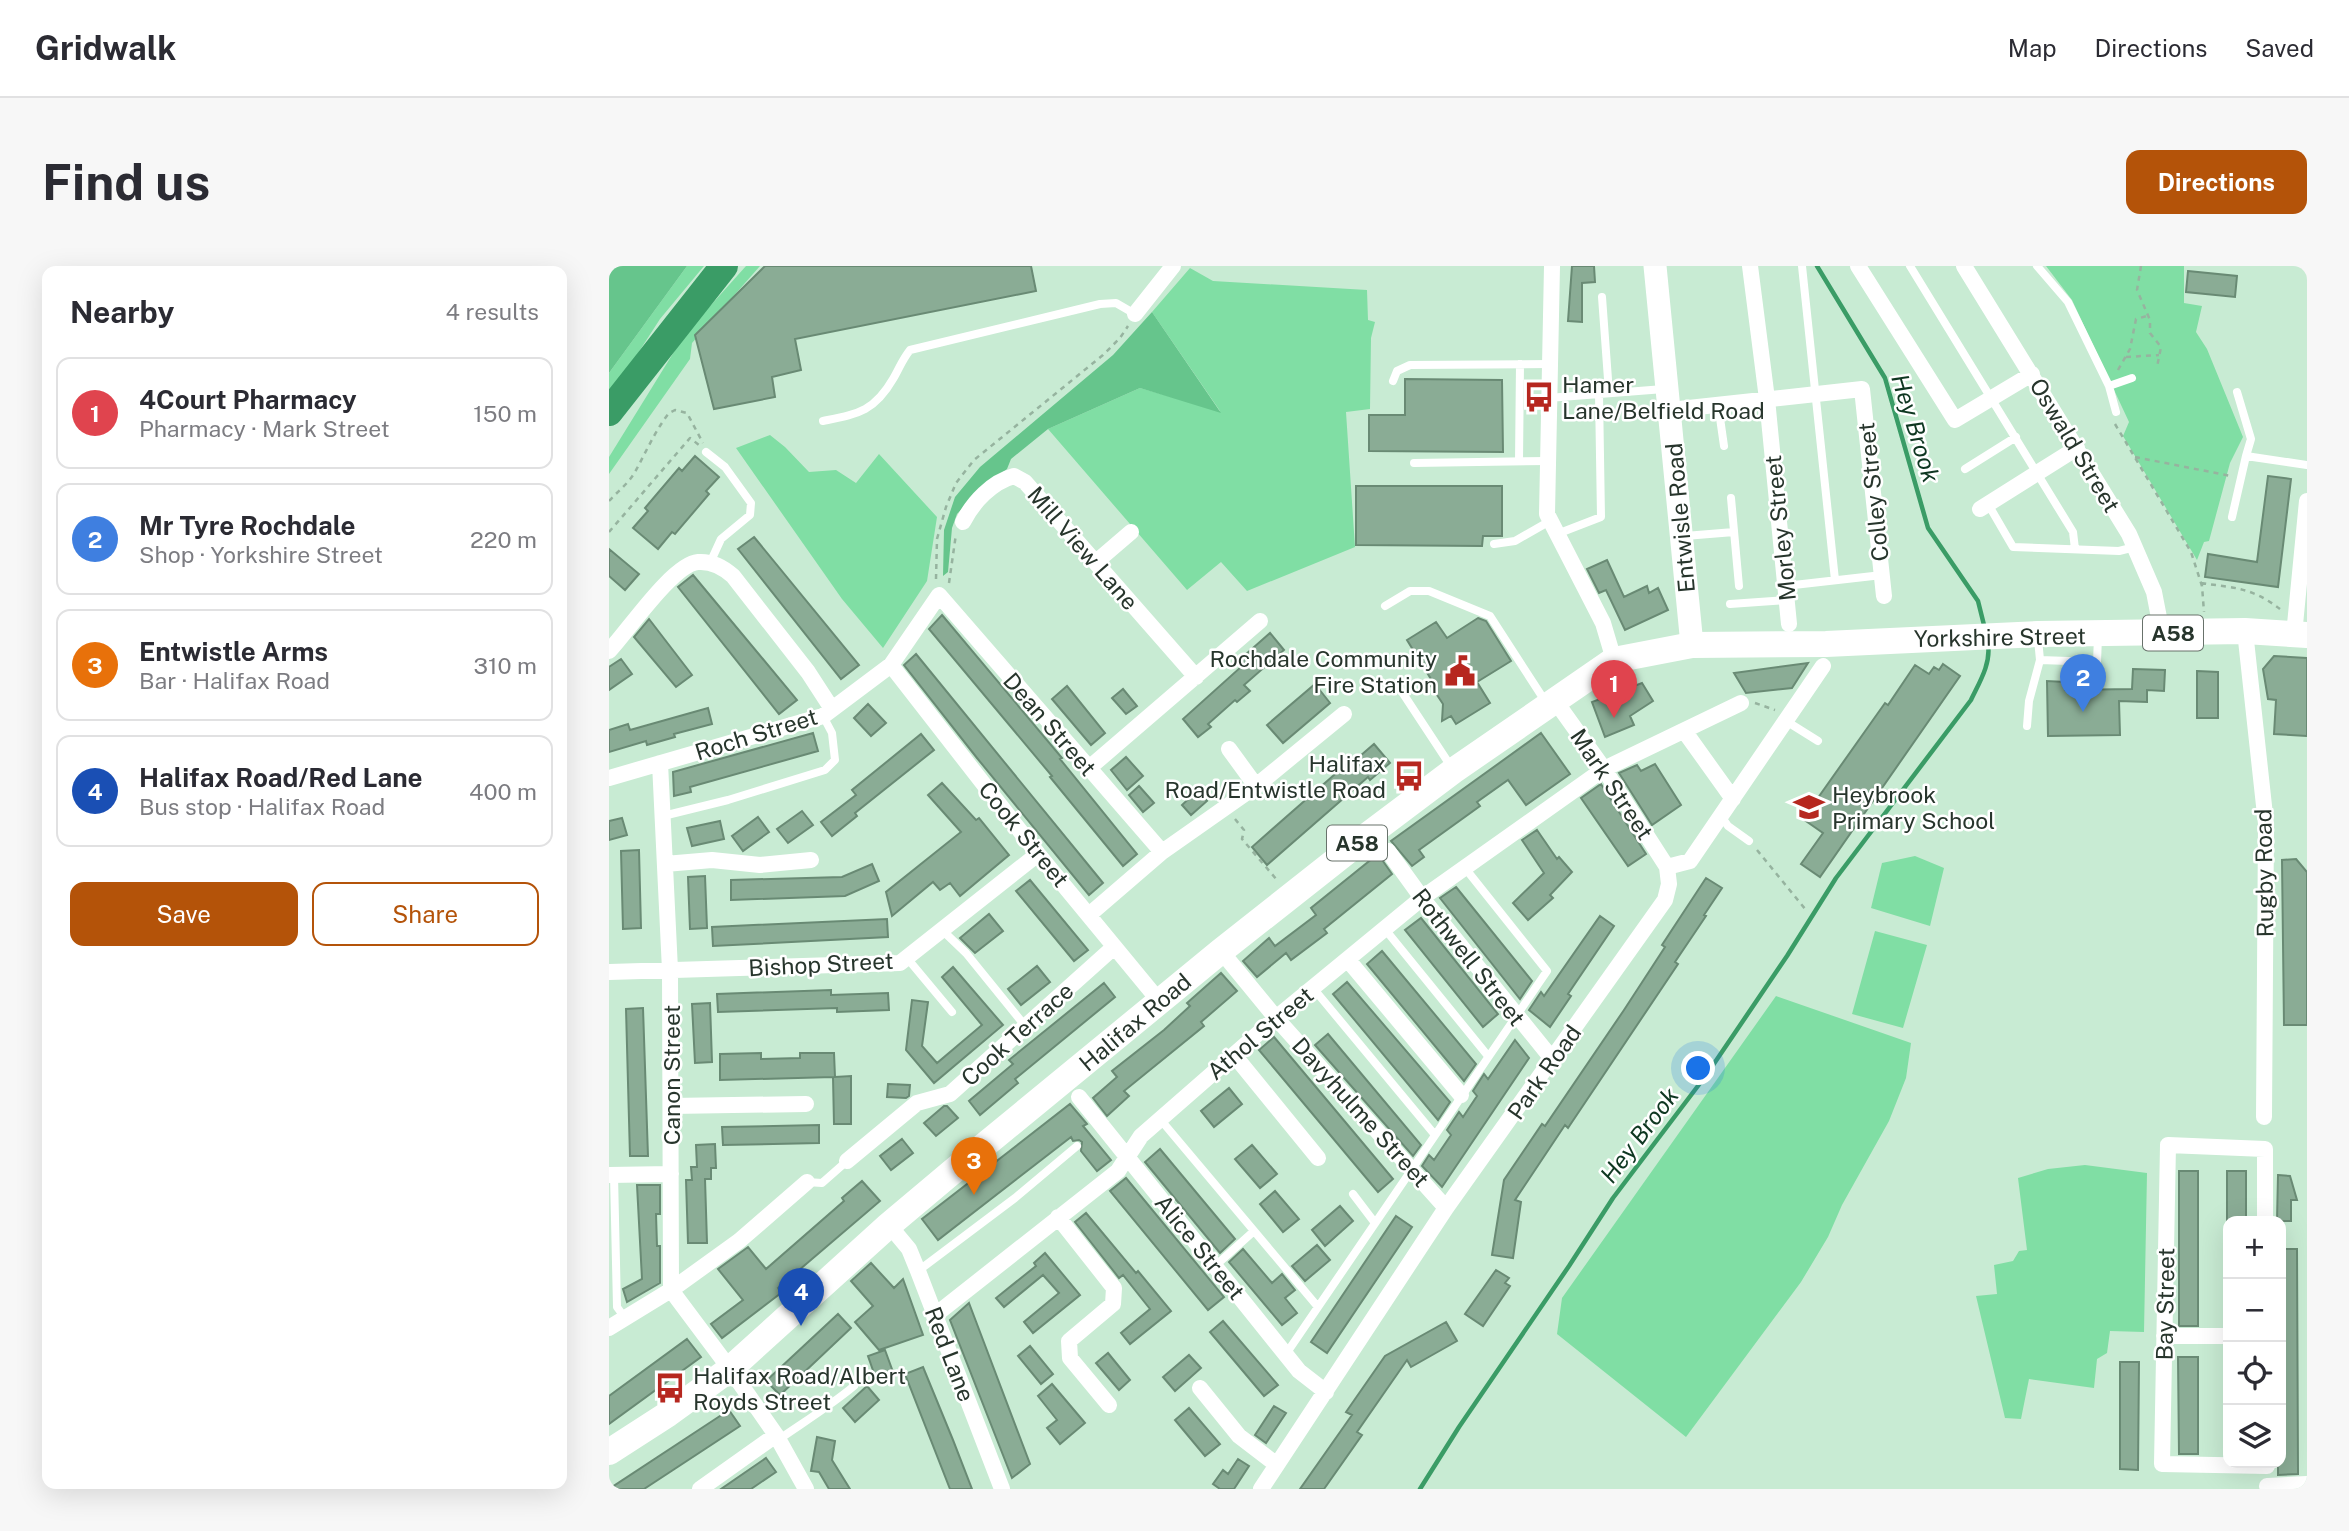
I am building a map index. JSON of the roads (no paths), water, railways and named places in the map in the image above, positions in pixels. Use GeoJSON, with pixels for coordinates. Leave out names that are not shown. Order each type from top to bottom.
{"type":"FeatureCollection","features":[{"type":"Feature","properties":{"kind":"highway","name":"Yorkshire Street"},"geometry":{"type":"LineString","coordinates":[[1692,645],[1826,644],[2038,634],[2299,630]]}},
{"type":"Feature","properties":{"kind":"highway","name":"Halifax Road"},"geometry":{"type":"LineString","coordinates":[[611,1446],[668,1414],[730,1368],[889,1225],[1221,951],[1453,771],[1613,660],[1692,645]]}},
{"type":"Feature","properties":{"kind":"main road","name":"Entwisle Road"},"geometry":{"type":"LineString","coordinates":[[1655,266],[1692,645]]}},
{"type":"Feature","properties":{"kind":"street"},"geometry":{"type":"LineString","coordinates":[[1135,314],[1173,266]]}},
{"type":"Feature","properties":{"kind":"street"},"geometry":{"type":"LineString","coordinates":[[1552,266],[1547,514],[1603,623],[1613,660]]}},
{"type":"Feature","properties":{"kind":"street","name":"Morley Street"},"geometry":{"type":"LineString","coordinates":[[1750,266],[1767,399],[1790,624]]}},
{"type":"Feature","properties":{"kind":"street"},"geometry":{"type":"LineString","coordinates":[[1858,266],[1955,420],[2032,374]]}},
{"type":"Feature","properties":{"kind":"street","name":"Oswald Street"},"geometry":{"type":"LineString","coordinates":[[1964,266],[2136,547],[2154,592],[2162,633]]}},
{"type":"Feature","properties":{"kind":"street","name":"Colley Street"},"geometry":{"type":"LineString","coordinates":[[1815,394],[1862,389],[1888,575],[1884,596]]}},
{"type":"Feature","properties":{"kind":"street"},"geometry":{"type":"LineString","coordinates":[[1669,399],[1718,404],[1815,394]]}},
{"type":"Feature","properties":{"kind":"street"},"geometry":{"type":"LineString","coordinates":[[1984,507],[2077,449]]}},
{"type":"Feature","properties":{"kind":"street","name":"Mill View Lane"},"geometry":{"type":"LineString","coordinates":[[963,522],[976,502],[993,486],[1014,476],[1025,482],[1196,677]]}},
{"type":"Feature","properties":{"kind":"street"},"geometry":{"type":"LineString","coordinates":[[2299,630],[2307,501]]}},
{"type":"Feature","properties":{"kind":"street"},"geometry":{"type":"LineString","coordinates":[[1095,562],[1131,532]]}},
{"type":"Feature","properties":{"kind":"street"},"geometry":{"type":"LineString","coordinates":[[609,651],[677,572],[697,562],[710,563],[722,567],[733,576],[809,672],[828,713]]}},
{"type":"Feature","properties":{"kind":"street","name":"Roch Street"},"geometry":{"type":"LineString","coordinates":[[609,778],[828,713],[891,665],[939,595]]}},
{"type":"Feature","properties":{"kind":"street","name":"Dean Street"},"geometry":{"type":"LineString","coordinates":[[939,595],[1162,852]]}},
{"type":"Feature","properties":{"kind":"street"},"geometry":{"type":"LineString","coordinates":[[1089,768],[1260,621]]}},
{"type":"Feature","properties":{"kind":"street","name":"Rugby Road"},"geometry":{"type":"LineString","coordinates":[[2245,631],[2266,824],[2265,1117]]}},
{"type":"Feature","properties":{"kind":"street","name":"Cook Street"},"geometry":{"type":"LineString","coordinates":[[891,665],[1038,854],[1160,1002]]}},
{"type":"Feature","properties":{"kind":"street"},"geometry":{"type":"LineString","coordinates":[[1667,867],[1690,861],[1823,666]]}},
{"type":"Feature","properties":{"kind":"street","name":"Athol Street"},"geometry":{"type":"LineString","coordinates":[[935,1316],[1118,1171],[1141,1136],[1276,1018],[1422,898],[1604,769],[1741,703]]}},
{"type":"Feature","properties":{"kind":"street","name":"Mark Street"},"geometry":{"type":"LineString","coordinates":[[1552,704],[1604,769],[1667,867]]}},
{"type":"Feature","properties":{"kind":"street"},"geometry":{"type":"LineString","coordinates":[[1090,914],[1162,852],[1256,786],[1344,714]]}},
{"type":"Feature","properties":{"kind":"street"},"geometry":{"type":"LineString","coordinates":[[1685,732],[1733,799]]}},
{"type":"Feature","properties":{"kind":"street"},"geometry":{"type":"LineString","coordinates":[[1229,749],[1256,786]]}},
{"type":"Feature","properties":{"kind":"street","name":"Canon Street"},"geometry":{"type":"LineString","coordinates":[[660,763],[670,970],[671,1290]]}},
{"type":"Feature","properties":{"kind":"street","name":"Rothwell Street"},"geometry":{"type":"LineString","coordinates":[[1388,851],[1422,898],[1553,1060]]}},
{"type":"Feature","properties":{"kind":"street","name":"Bishop Street"},"geometry":{"type":"LineString","coordinates":[[609,972],[900,963],[1038,854]]}},
{"type":"Feature","properties":{"kind":"street"},"geometry":{"type":"LineString","coordinates":[[665,864],[712,860],[759,864],[811,860]]}},
{"type":"Feature","properties":{"kind":"street","name":"Park Road"},"geometry":{"type":"LineString","coordinates":[[1261,1489],[1446,1208],[1665,900],[1669,884],[1667,867]]}},
{"type":"Feature","properties":{"kind":"street","name":"Cook Terrace"},"geometry":{"type":"LineString","coordinates":[[847,1161],[917,1103],[950,1094],[1114,947]]}},
{"type":"Feature","properties":{"kind":"street","name":"Davyhulme Street"},"geometry":{"type":"LineString","coordinates":[[1221,951],[1276,1018],[1446,1208]]}},
{"type":"Feature","properties":{"kind":"street"},"geometry":{"type":"LineString","coordinates":[[1347,960],[1461,1096]]}},
{"type":"Feature","properties":{"kind":"street"},"geometry":{"type":"LineString","coordinates":[[1234,1055],[1318,1158]]}},
{"type":"Feature","properties":{"kind":"street","name":"Alice Street"},"geometry":{"type":"LineString","coordinates":[[1079,1097],[1299,1371],[1326,1392]]}},
{"type":"Feature","properties":{"kind":"street"},"geometry":{"type":"LineString","coordinates":[[671,1106],[806,1104]]}},
{"type":"Feature","properties":{"kind":"street","name":"Bay Street"},"geometry":{"type":"LineString","coordinates":[[2223,1465],[2162,1464],[2168,1145],[2265,1149],[2265,1216]]}},
{"type":"Feature","properties":{"kind":"street"},"geometry":{"type":"LineString","coordinates":[[612,1175],[671,1174]]}},
{"type":"Feature","properties":{"kind":"street"},"geometry":{"type":"LineString","coordinates":[[609,1328],[671,1290],[739,1241],[807,1182]]}},
{"type":"Feature","properties":{"kind":"street"},"geometry":{"type":"LineString","coordinates":[[1058,1217],[1114,1288],[1113,1304],[1069,1341],[1070,1358],[1109,1405]]}},
{"type":"Feature","properties":{"kind":"street","name":"Red Lane"},"geometry":{"type":"LineString","coordinates":[[889,1225],[909,1249],[918,1270],[1002,1489]]}},
{"type":"Feature","properties":{"kind":"street"},"geometry":{"type":"LineString","coordinates":[[671,1290],[730,1368],[777,1437],[806,1489]]}},
{"type":"Feature","properties":{"kind":"street"},"geometry":{"type":"LineString","coordinates":[[2164,1336],[2223,1336]]}},
{"type":"Feature","properties":{"kind":"street"},"geometry":{"type":"LineString","coordinates":[[1200,1388],[1238,1436],[1277,1465]]}},
{"type":"Feature","properties":{"kind":"street"},"geometry":{"type":"LineString","coordinates":[[700,1489],[777,1437]]}},
{"type":"Feature","properties":{"kind":"street"},"geometry":{"type":"LineString","coordinates":[[2267,1468],[2267,1488],[2307,1484]]}},
{"type":"Feature","properties":{"kind":"lane"},"geometry":{"type":"LineString","coordinates":[[1802,266],[1835,580]]}},
{"type":"Feature","properties":{"kind":"lane"},"geometry":{"type":"LineString","coordinates":[[1910,266],[2073,531],[2075,549]]}},
{"type":"Feature","properties":{"kind":"lane"},"geometry":{"type":"LineString","coordinates":[[2038,266],[2068,302],[2113,385],[2116,412]]}},
{"type":"Feature","properties":{"kind":"lane"},"geometry":{"type":"LineString","coordinates":[[1602,297],[1609,393]]}},
{"type":"Feature","properties":{"kind":"lane"},"geometry":{"type":"LineString","coordinates":[[823,421],[859,414],[882,395],[901,360],[910,350],[1100,303],[1116,303],[1135,314]]}},
{"type":"Feature","properties":{"kind":"lane"},"geometry":{"type":"LineString","coordinates":[[1519,461],[1520,364]]}},
{"type":"Feature","properties":{"kind":"lane"},"geometry":{"type":"LineString","coordinates":[[1393,381],[1397,371],[1410,365],[1549,364]]}},
{"type":"Feature","properties":{"kind":"lane"},"geometry":{"type":"LineString","coordinates":[[2113,385],[2132,378]]}},
{"type":"Feature","properties":{"kind":"lane"},"geometry":{"type":"LineString","coordinates":[[1548,398],[1609,393],[1669,399]]}},
{"type":"Feature","properties":{"kind":"lane"},"geometry":{"type":"LineString","coordinates":[[2232,517],[2251,439],[2237,393]]}},
{"type":"Feature","properties":{"kind":"lane"},"geometry":{"type":"LineString","coordinates":[[1494,544],[1515,541],[1554,527],[1601,517],[1599,394]]}},
{"type":"Feature","properties":{"kind":"lane"},"geometry":{"type":"LineString","coordinates":[[1718,404],[1724,446]]}},
{"type":"Feature","properties":{"kind":"lane"},"geometry":{"type":"LineString","coordinates":[[1965,469],[2016,437]]}},
{"type":"Feature","properties":{"kind":"lane"},"geometry":{"type":"LineString","coordinates":[[706,452],[725,467],[751,503],[750,514],[721,539],[710,563]]}},
{"type":"Feature","properties":{"kind":"lane"},"geometry":{"type":"LineString","coordinates":[[2246,456],[2307,465]]}},
{"type":"Feature","properties":{"kind":"lane"},"geometry":{"type":"LineString","coordinates":[[1414,463],[1548,461]]}},
{"type":"Feature","properties":{"kind":"lane"},"geometry":{"type":"LineString","coordinates":[[1731,498],[1739,586]]}},
{"type":"Feature","properties":{"kind":"lane"},"geometry":{"type":"LineString","coordinates":[[1984,507],[2013,547],[2119,551],[2136,547]]}},
{"type":"Feature","properties":{"kind":"lane"},"geometry":{"type":"LineString","coordinates":[[1682,537],[1734,532]]}},
{"type":"Feature","properties":{"kind":"lane"},"geometry":{"type":"LineString","coordinates":[[1730,604],[1835,580],[1888,575]]}},
{"type":"Feature","properties":{"kind":"lane"},"geometry":{"type":"LineString","coordinates":[[1385,606],[1410,591],[1429,591],[1490,616],[1552,704]]}},
{"type":"Feature","properties":{"kind":"lane"},"geometry":{"type":"LineString","coordinates":[[2027,726],[2029,701],[2040,660],[2038,634]]}},
{"type":"Feature","properties":{"kind":"lane"},"geometry":{"type":"LineString","coordinates":[[2040,660],[2097,662],[2098,635]]}},
{"type":"Feature","properties":{"kind":"lane"},"geometry":{"type":"LineString","coordinates":[[1402,692],[1453,771]]}},
{"type":"Feature","properties":{"kind":"lane"},"geometry":{"type":"LineString","coordinates":[[663,816],[728,800],[825,770],[835,761],[828,713]]}},
{"type":"Feature","properties":{"kind":"lane"},"geometry":{"type":"LineString","coordinates":[[1788,718],[1818,741]]}},
{"type":"Feature","properties":{"kind":"lane"},"geometry":{"type":"LineString","coordinates":[[1721,816],[1728,826],[1749,841]]}},
{"type":"Feature","properties":{"kind":"lane"},"geometry":{"type":"LineString","coordinates":[[1286,1354],[1546,971],[1465,868]]}},
{"type":"Feature","properties":{"kind":"lane"},"geometry":{"type":"LineString","coordinates":[[1384,928],[1489,1056]]}},
{"type":"Feature","properties":{"kind":"lane"},"geometry":{"type":"LineString","coordinates":[[942,930],[966,953],[1025,1027]]}},
{"type":"Feature","properties":{"kind":"lane"},"geometry":{"type":"LineString","coordinates":[[907,958],[952,1012]]}},
{"type":"Feature","properties":{"kind":"lane"},"geometry":{"type":"LineString","coordinates":[[1313,988],[1435,1135]]}},
{"type":"Feature","properties":{"kind":"lane"},"geometry":{"type":"LineString","coordinates":[[1160,1119],[1318,1307]]}},
{"type":"Feature","properties":{"kind":"lane"},"geometry":{"type":"LineString","coordinates":[[918,1270],[1015,1198],[1077,1146]]}},
{"type":"Feature","properties":{"kind":"lane"},"geometry":{"type":"LineString","coordinates":[[807,1182],[822,1183],[847,1161]]}},
{"type":"Feature","properties":{"kind":"lane"},"geometry":{"type":"LineString","coordinates":[[612,1175],[618,1307],[625,1318]]}},
{"type":"Feature","properties":{"kind":"lane"},"geometry":{"type":"LineString","coordinates":[[1353,1194],[1375,1223]]}},
{"type":"Feature","properties":{"kind":"lane"},"geometry":{"type":"LineString","coordinates":[[1215,1265],[1254,1231]]}},
{"type":"Feature","properties":{"kind":"lane"},"geometry":{"type":"LineString","coordinates":[[777,1437],[825,1410],[854,1386]]}},
{"type":"Feature","properties":{"kind":"waterway"},"geometry":{"type":"LineString","coordinates":[[609,412],[724,266]]}},
{"type":"Feature","properties":{"kind":"waterway","name":"Hey Brook"},"geometry":{"type":"LineString","coordinates":[[1817,266],[1885,378],[1928,528],[1978,601],[1985,629]]}},
{"type":"Feature","properties":{"kind":"waterway","name":"Hey Brook"},"geometry":{"type":"LineString","coordinates":[[1420,1489],[1613,1198],[1707,1074],[1836,878],[1971,700],[1986,666],[1988,645]]}},
{"type":"Feature","properties":{"kind":"place","name":"Hamer Lane/Belfield Road"},"geometry":{"type":"Point","coordinates":[1539,397]}},
{"type":"Feature","properties":{"kind":"place","name":"Rochdale Community Fire Station"},"geometry":{"type":"Point","coordinates":[1460,671]}},
{"type":"Feature","properties":{"kind":"place","name":"Mr Tyre Rochdale"},"geometry":{"type":"Point","coordinates":[2083,712]}},
{"type":"Feature","properties":{"kind":"place","name":"4Court Pharmacy"},"geometry":{"type":"Point","coordinates":[1614,718]}},
{"type":"Feature","properties":{"kind":"place","name":"Halifax Road/Entwistle Road"},"geometry":{"type":"Point","coordinates":[1409,776]}},
{"type":"Feature","properties":{"kind":"place","name":"Heybrook Primary School"},"geometry":{"type":"Point","coordinates":[1809,807]}},
{"type":"Feature","properties":{"kind":"place","name":"Entwistle Arms"},"geometry":{"type":"Point","coordinates":[974,1195]}},
{"type":"Feature","properties":{"kind":"place","name":"Halifax Road/Red Lane"},"geometry":{"type":"Point","coordinates":[801,1326]}},
{"type":"Feature","properties":{"kind":"place","name":"Halifax Road/Albert Royds Street"},"geometry":{"type":"Point","coordinates":[670,1388]}}]}
